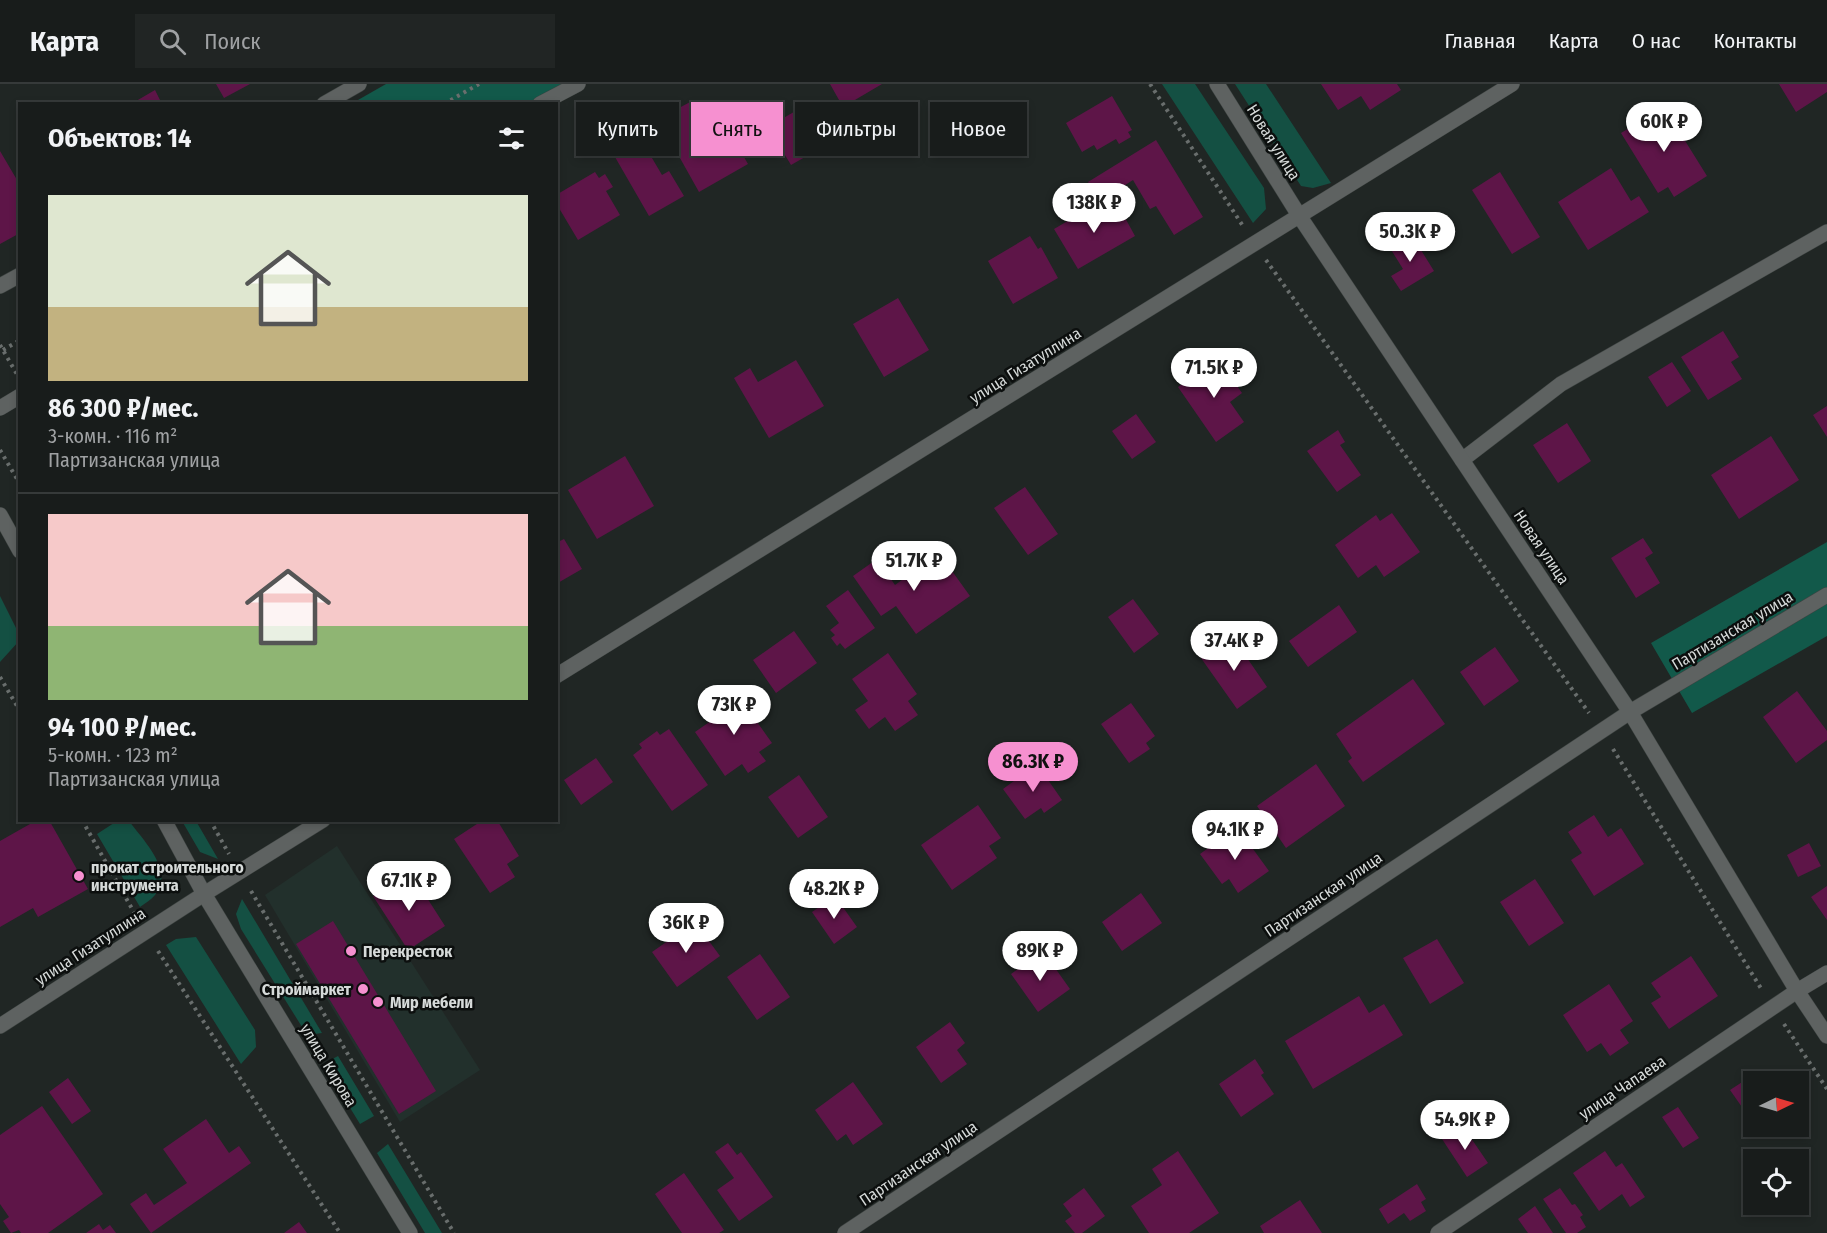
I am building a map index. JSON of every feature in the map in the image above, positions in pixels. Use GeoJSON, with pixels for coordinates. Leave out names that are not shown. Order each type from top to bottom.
{"type":"FeatureCollection","features":[{"type":"Feature","properties":{"kind":"street"},"geometry":{"type":"LineString","coordinates":[[328,102],[359,84]]}},
{"type":"Feature","properties":{"kind":"street"},"geometry":{"type":"LineString","coordinates":[[544,102],[578,84]]}},
{"type":"Feature","properties":{"kind":"street","name":"Новая улица"},"geometry":{"type":"LineString","coordinates":[[1217,84],[1300,217],[1630,712],[1797,991],[1827,1036]]}},
{"type":"Feature","properties":{"kind":"street","name":"улица Гизатуллина"},"geometry":{"type":"LineString","coordinates":[[558,675],[1512,84]]}},
{"type":"Feature","properties":{"kind":"street"},"geometry":{"type":"LineString","coordinates":[[1462,460],[1561,384],[1827,232]]}},
{"type":"Feature","properties":{"kind":"street"},"geometry":{"type":"LineString","coordinates":[[0,286],[18,276]]}},
{"type":"Feature","properties":{"kind":"street"},"geometry":{"type":"LineString","coordinates":[[0,408],[18,397]]}},
{"type":"Feature","properties":{"kind":"street"},"geometry":{"type":"LineString","coordinates":[[0,515],[18,547]]}},
{"type":"Feature","properties":{"kind":"street","name":"Партизанская улица"},"geometry":{"type":"LineString","coordinates":[[845,1233],[1630,712],[1827,595]]}},
{"type":"Feature","properties":{"kind":"street","name":"улица Кирова"},"geometry":{"type":"LineString","coordinates":[[165,822],[204,894],[410,1233]]}},
{"type":"Feature","properties":{"kind":"street","name":"улица Гизатуллина"},"geometry":{"type":"LineString","coordinates":[[0,1026],[319,822]]}},
{"type":"Feature","properties":{"kind":"street","name":"улица Чапаева"},"geometry":{"type":"LineString","coordinates":[[1437,1233],[1827,973]]}},
{"type":"Feature","properties":{"kind":"path"},"geometry":{"type":"LineString","coordinates":[[448,102],[479,84]]}},
{"type":"Feature","properties":{"kind":"path"},"geometry":{"type":"LineString","coordinates":[[1150,84],[1255,244],[1602,731],[1773,1008],[1827,1089]]}},
{"type":"Feature","properties":{"kind":"path"},"geometry":{"type":"LineString","coordinates":[[18,341],[1,347],[18,376]]}},
{"type":"Feature","properties":{"kind":"path"},"geometry":{"type":"LineString","coordinates":[[0,450],[18,481]]}},
{"type":"Feature","properties":{"kind":"path"},"geometry":{"type":"LineString","coordinates":[[0,677],[18,708]]}},
{"type":"Feature","properties":{"kind":"path"},"geometry":{"type":"LineString","coordinates":[[83,822],[146,931],[340,1233]]}},
{"type":"Feature","properties":{"kind":"path"},"geometry":{"type":"LineString","coordinates":[[211,822],[454,1233]]}},
{"type":"Feature","properties":{"kind":"shaded area"},"geometry":{"type":"Polygon","coordinates":[[[337,846],[480,1070],[400,1122],[265,895],[337,846]]]}},
{"type":"Feature","properties":{"kind":"green space"},"geometry":{"type":"Polygon","coordinates":[[[386,84],[566,84],[532,102],[354,102],[386,84]]]}},
{"type":"Feature","properties":{"kind":"green space"},"geometry":{"type":"Polygon","coordinates":[[[1162,84],[1195,84],[1264,188],[1266,209],[1253,223],[1162,84]]]}},
{"type":"Feature","properties":{"kind":"green space"},"geometry":{"type":"Polygon","coordinates":[[[1235,84],[1266,84],[1331,183],[1313,188],[1301,186],[1235,84]]]}},
{"type":"Feature","properties":{"kind":"green space"},"geometry":{"type":"Polygon","coordinates":[[[1827,542],[1827,636],[1692,713],[1651,643],[1827,542]]]}},
{"type":"Feature","properties":{"kind":"green space"},"geometry":{"type":"Polygon","coordinates":[[[0,596],[18,632],[18,642],[0,662],[0,596]]]}},
{"type":"Feature","properties":{"kind":"green space"},"geometry":{"type":"Polygon","coordinates":[[[115,822],[130,822],[155,856],[161,876],[160,886],[153,897],[140,907],[97,834],[115,822]]]}},
{"type":"Feature","properties":{"kind":"green space"},"geometry":{"type":"Polygon","coordinates":[[[183,822],[197,822],[218,859],[200,852],[183,822]]]}},
{"type":"Feature","properties":{"kind":"green space"},"geometry":{"type":"Polygon","coordinates":[[[242,899],[322,1033],[307,1035],[241,929],[236,914],[242,899]]]}},
{"type":"Feature","properties":{"kind":"green space"},"geometry":{"type":"Polygon","coordinates":[[[196,937],[255,1030],[256,1047],[241,1064],[166,945],[176,939],[196,937]]]}},
{"type":"Feature","properties":{"kind":"green space"},"geometry":{"type":"Polygon","coordinates":[[[338,1056],[374,1116],[360,1124],[323,1064],[338,1056]]]}},
{"type":"Feature","properties":{"kind":"green space"},"geometry":{"type":"Polygon","coordinates":[[[388,1144],[442,1233],[425,1233],[377,1153],[388,1144]]]}},
{"type":"Feature","properties":{"kind":"building"},"geometry":{"type":"Polygon","coordinates":[[[216,84],[250,84],[224,98],[216,84]]]}},
{"type":"Feature","properties":{"kind":"building"},"geometry":{"type":"Polygon","coordinates":[[[830,84],[882,84],[851,102],[840,102],[830,84]]]}},
{"type":"Feature","properties":{"kind":"building"},"geometry":{"type":"Polygon","coordinates":[[[1321,84],[1397,84],[1401,90],[1370,110],[1361,96],[1338,110],[1321,84]]]}},
{"type":"Feature","properties":{"kind":"building"},"geometry":{"type":"Polygon","coordinates":[[[1779,84],[1827,84],[1827,92],[1796,112],[1779,84]]]}},
{"type":"Feature","properties":{"kind":"building"},"geometry":{"type":"Polygon","coordinates":[[[155,90],[161,102],[134,102],[155,90]]]}},
{"type":"Feature","properties":{"kind":"building"},"geometry":{"type":"Polygon","coordinates":[[[1112,96],[1132,130],[1128,132],[1131,137],[1119,144],[1116,139],[1097,150],[1094,145],[1082,152],[1066,123],[1112,96]]]}},
{"type":"Feature","properties":{"kind":"building"},"geometry":{"type":"Polygon","coordinates":[[[693,102],[691,156],[743,156],[748,164],[699,192],[679,156],[679,108],[693,102]]]}},
{"type":"Feature","properties":{"kind":"building"},"geometry":{"type":"Polygon","coordinates":[[[1664,107],[1707,176],[1674,197],[1668,187],[1658,193],[1621,133],[1664,107]]]}},
{"type":"Feature","properties":{"kind":"building"},"geometry":{"type":"Polygon","coordinates":[[[795,111],[795,156],[807,156],[791,165],[783,152],[783,118],[795,111]]]}},
{"type":"Feature","properties":{"kind":"building"},"geometry":{"type":"Polygon","coordinates":[[[1156,140],[1203,217],[1174,235],[1156,206],[1150,209],[1133,180],[1100,201],[1088,182],[1156,140]]]}},
{"type":"Feature","properties":{"kind":"building"},"geometry":{"type":"Polygon","coordinates":[[[0,151],[18,182],[18,234],[0,244],[0,151]]]}},
{"type":"Feature","properties":{"kind":"building"},"geometry":{"type":"Polygon","coordinates":[[[651,156],[662,175],[669,171],[684,196],[649,216],[615,157],[651,156]]]}},
{"type":"Feature","properties":{"kind":"building"},"geometry":{"type":"Polygon","coordinates":[[[1611,168],[1631,201],[1639,196],[1649,212],[1588,250],[1558,202],[1611,168]]]}},
{"type":"Feature","properties":{"kind":"building"},"geometry":{"type":"Polygon","coordinates":[[[595,172],[599,178],[605,174],[613,187],[606,191],[620,215],[578,240],[558,206],[558,194],[595,172]]]}},
{"type":"Feature","properties":{"kind":"building"},"geometry":{"type":"Polygon","coordinates":[[[1500,172],[1540,237],[1512,254],[1472,190],[1500,172]]]}},
{"type":"Feature","properties":{"kind":"building"},"geometry":{"type":"Polygon","coordinates":[[[1100,202],[1106,212],[1118,205],[1135,236],[1078,269],[1054,229],[1100,202]]]}},
{"type":"Feature","properties":{"kind":"building"},"geometry":{"type":"Polygon","coordinates":[[[1411,234],[1434,271],[1401,291],[1391,276],[1403,269],[1390,248],[1411,234]]]}},
{"type":"Feature","properties":{"kind":"building"},"geometry":{"type":"Polygon","coordinates":[[[1030,236],[1038,249],[1041,247],[1058,278],[1013,304],[988,261],[1030,236]]]}},
{"type":"Feature","properties":{"kind":"building"},"geometry":{"type":"Polygon","coordinates":[[[898,298],[929,350],[884,377],[853,324],[898,298]]]}},
{"type":"Feature","properties":{"kind":"building"},"geometry":{"type":"Polygon","coordinates":[[[1723,331],[1739,357],[1731,362],[1742,379],[1708,400],[1681,357],[1723,331]]]}},
{"type":"Feature","properties":{"kind":"building"},"geometry":{"type":"Polygon","coordinates":[[[1218,359],[1242,393],[1230,402],[1244,422],[1216,442],[1178,387],[1218,359]]]}},
{"type":"Feature","properties":{"kind":"building"},"geometry":{"type":"Polygon","coordinates":[[[796,360],[824,406],[769,438],[734,378],[750,368],[758,382],[796,360]]]}},
{"type":"Feature","properties":{"kind":"building"},"geometry":{"type":"Polygon","coordinates":[[[1672,362],[1691,391],[1667,407],[1648,377],[1672,362]]]}},
{"type":"Feature","properties":{"kind":"building"},"geometry":{"type":"Polygon","coordinates":[[[1827,406],[1827,437],[1813,415],[1827,406]]]}},
{"type":"Feature","properties":{"kind":"building"},"geometry":{"type":"Polygon","coordinates":[[[1136,414],[1156,442],[1132,459],[1112,431],[1136,414]]]}},
{"type":"Feature","properties":{"kind":"building"},"geometry":{"type":"Polygon","coordinates":[[[1567,423],[1591,461],[1558,483],[1533,445],[1567,423]]]}},
{"type":"Feature","properties":{"kind":"building"},"geometry":{"type":"Polygon","coordinates":[[[1338,430],[1345,442],[1340,445],[1361,475],[1337,492],[1307,451],[1338,430]]]}},
{"type":"Feature","properties":{"kind":"building"},"geometry":{"type":"Polygon","coordinates":[[[1771,436],[1799,480],[1739,519],[1711,475],[1771,436]]]}},
{"type":"Feature","properties":{"kind":"building"},"geometry":{"type":"Polygon","coordinates":[[[625,456],[654,506],[597,539],[568,490],[625,456]]]}},
{"type":"Feature","properties":{"kind":"building"},"geometry":{"type":"Polygon","coordinates":[[[1025,487],[1058,534],[1028,555],[994,508],[1025,487]]]}},
{"type":"Feature","properties":{"kind":"building"},"geometry":{"type":"Polygon","coordinates":[[[1392,513],[1420,552],[1384,577],[1376,565],[1358,578],[1335,545],[1376,515],[1380,521],[1392,513]]]}},
{"type":"Feature","properties":{"kind":"building"},"geometry":{"type":"Polygon","coordinates":[[[1643,538],[1653,553],[1645,558],[1660,583],[1636,598],[1611,558],[1643,538]]]}},
{"type":"Feature","properties":{"kind":"building"},"geometry":{"type":"Polygon","coordinates":[[[564,539],[582,569],[558,583],[558,542],[564,539]]]}},
{"type":"Feature","properties":{"kind":"building"},"geometry":{"type":"Polygon","coordinates":[[[939,553],[970,596],[916,634],[896,606],[881,616],[853,576],[877,559],[895,585],[939,553]]]}},
{"type":"Feature","properties":{"kind":"building"},"geometry":{"type":"Polygon","coordinates":[[[848,590],[875,628],[845,649],[840,643],[837,646],[831,638],[835,635],[830,630],[839,623],[826,606],[848,590]]]}},
{"type":"Feature","properties":{"kind":"building"},"geometry":{"type":"Polygon","coordinates":[[[1133,599],[1159,634],[1134,653],[1108,617],[1133,599]]]}},
{"type":"Feature","properties":{"kind":"building"},"geometry":{"type":"Polygon","coordinates":[[[1339,605],[1357,632],[1308,667],[1289,641],[1339,605]]]}},
{"type":"Feature","properties":{"kind":"building"},"geometry":{"type":"Polygon","coordinates":[[[794,631],[817,663],[776,693],[753,660],[794,631]]]}},
{"type":"Feature","properties":{"kind":"building"},"geometry":{"type":"Polygon","coordinates":[[[1232,636],[1267,687],[1237,709],[1201,658],[1232,636]]]}},
{"type":"Feature","properties":{"kind":"building"},"geometry":{"type":"Polygon","coordinates":[[[1495,647],[1519,681],[1484,706],[1460,672],[1495,647]]]}},
{"type":"Feature","properties":{"kind":"building"},"geometry":{"type":"Polygon","coordinates":[[[888,653],[917,694],[908,701],[918,715],[895,731],[885,717],[869,729],[855,710],[868,701],[852,679],[888,653]]]}},
{"type":"Feature","properties":{"kind":"building"},"geometry":{"type":"Polygon","coordinates":[[[1413,679],[1445,724],[1363,782],[1348,761],[1352,758],[1336,734],[1413,679]]]}},
{"type":"Feature","properties":{"kind":"building"},"geometry":{"type":"Polygon","coordinates":[[[735,691],[772,743],[759,752],[766,761],[748,773],[742,764],[725,776],[695,732],[718,716],[712,707],[735,691]]]}},
{"type":"Feature","properties":{"kind":"building"},"geometry":{"type":"Polygon","coordinates":[[[1797,691],[1827,731],[1827,740],[1796,763],[1763,717],[1797,691]]]}},
{"type":"Feature","properties":{"kind":"building"},"geometry":{"type":"Polygon","coordinates":[[[1131,703],[1155,736],[1146,743],[1150,749],[1129,763],[1101,724],[1131,703]]]}},
{"type":"Feature","properties":{"kind":"building"},"geometry":{"type":"Polygon","coordinates":[[[669,729],[708,785],[672,811],[633,755],[642,748],[639,744],[657,731],[660,735],[669,729]]]}},
{"type":"Feature","properties":{"kind":"building"},"geometry":{"type":"Polygon","coordinates":[[[596,758],[613,782],[581,805],[564,780],[596,758]]]}},
{"type":"Feature","properties":{"kind":"building"},"geometry":{"type":"Polygon","coordinates":[[[1037,764],[1062,800],[1044,813],[1041,808],[1025,819],[1003,789],[1037,764]]]}},
{"type":"Feature","properties":{"kind":"building"},"geometry":{"type":"Polygon","coordinates":[[[1316,764],[1345,806],[1286,848],[1257,806],[1316,764]]]}},
{"type":"Feature","properties":{"kind":"building"},"geometry":{"type":"Polygon","coordinates":[[[799,775],[828,817],[798,838],[768,797],[799,775]]]}},
{"type":"Feature","properties":{"kind":"building"},"geometry":{"type":"Polygon","coordinates":[[[978,805],[1001,838],[989,846],[997,858],[952,890],[921,845],[978,805]]]}},
{"type":"Feature","properties":{"kind":"building"},"geometry":{"type":"Polygon","coordinates":[[[1594,815],[1608,837],[1621,828],[1644,864],[1594,896],[1571,860],[1582,853],[1568,832],[1594,815]]]}},
{"type":"Feature","properties":{"kind":"building"},"geometry":{"type":"Polygon","coordinates":[[[33,822],[50,822],[88,889],[38,917],[33,908],[0,927],[0,841],[33,822]]]}},
{"type":"Feature","properties":{"kind":"building"},"geometry":{"type":"Polygon","coordinates":[[[480,822],[498,822],[519,856],[507,864],[515,877],[490,893],[454,839],[480,822]]]}},
{"type":"Feature","properties":{"kind":"building"},"geometry":{"type":"Polygon","coordinates":[[[1237,827],[1269,871],[1238,893],[1229,879],[1222,884],[1200,854],[1237,827]]]}},
{"type":"Feature","properties":{"kind":"building"},"geometry":{"type":"Polygon","coordinates":[[[1809,843],[1821,866],[1798,877],[1787,855],[1809,843]]]}},
{"type":"Feature","properties":{"kind":"building"},"geometry":{"type":"Polygon","coordinates":[[[413,876],[445,926],[408,950],[373,896],[400,879],[403,883],[413,876]]]}},
{"type":"Feature","properties":{"kind":"building"},"geometry":{"type":"Polygon","coordinates":[[[1535,879],[1564,923],[1529,946],[1500,902],[1535,879]]]}},
{"type":"Feature","properties":{"kind":"building"},"geometry":{"type":"Polygon","coordinates":[[[1827,886],[1827,920],[1811,897],[1827,886]]]}},
{"type":"Feature","properties":{"kind":"building"},"geometry":{"type":"Polygon","coordinates":[[[1141,893],[1162,923],[1122,951],[1102,922],[1141,893]]]}},
{"type":"Feature","properties":{"kind":"building"},"geometry":{"type":"Polygon","coordinates":[[[835,896],[857,927],[834,944],[812,912],[835,896]]]}},
{"type":"Feature","properties":{"kind":"building"},"geometry":{"type":"Polygon","coordinates":[[[333,921],[436,1091],[399,1114],[296,944],[333,921]]]}},
{"type":"Feature","properties":{"kind":"building"},"geometry":{"type":"Polygon","coordinates":[[[695,922],[720,956],[677,987],[652,952],[695,922]]]}},
{"type":"Feature","properties":{"kind":"building"},"geometry":{"type":"Polygon","coordinates":[[[1437,939],[1464,983],[1430,1004],[1403,958],[1437,939]]]}},
{"type":"Feature","properties":{"kind":"building"},"geometry":{"type":"Polygon","coordinates":[[[1043,951],[1070,989],[1038,1012],[1011,974],[1043,951]]]}},
{"type":"Feature","properties":{"kind":"building"},"geometry":{"type":"Polygon","coordinates":[[[760,954],[790,997],[757,1020],[727,977],[760,954]]]}},
{"type":"Feature","properties":{"kind":"building"},"geometry":{"type":"Polygon","coordinates":[[[1691,956],[1718,996],[1669,1029],[1651,1003],[1661,997],[1651,983],[1691,956]]]}},
{"type":"Feature","properties":{"kind":"building"},"geometry":{"type":"Polygon","coordinates":[[[1609,984],[1633,1021],[1620,1030],[1629,1043],[1610,1056],[1601,1043],[1587,1052],[1563,1015],[1609,984]]]}},
{"type":"Feature","properties":{"kind":"building"},"geometry":{"type":"Polygon","coordinates":[[[1359,996],[1369,1013],[1384,1004],[1403,1035],[1313,1089],[1285,1041],[1359,996]]]}},
{"type":"Feature","properties":{"kind":"building"},"geometry":{"type":"Polygon","coordinates":[[[950,1022],[965,1043],[957,1050],[967,1064],[941,1083],[916,1047],[950,1022]]]}},
{"type":"Feature","properties":{"kind":"building"},"geometry":{"type":"Polygon","coordinates":[[[1255,1059],[1264,1073],[1261,1075],[1274,1094],[1241,1117],[1219,1084],[1255,1059]]]}},
{"type":"Feature","properties":{"kind":"building"},"geometry":{"type":"Polygon","coordinates":[[[68,1078],[91,1111],[72,1124],[49,1092],[68,1078]]]}},
{"type":"Feature","properties":{"kind":"building"},"geometry":{"type":"Polygon","coordinates":[[[1743,1081],[1743,1109],[1730,1090],[1743,1081]]]}},
{"type":"Feature","properties":{"kind":"building"},"geometry":{"type":"Polygon","coordinates":[[[853,1082],[883,1124],[853,1145],[846,1134],[837,1141],[815,1110],[853,1082]]]}},
{"type":"Feature","properties":{"kind":"building"},"geometry":{"type":"Polygon","coordinates":[[[42,1106],[103,1194],[48,1233],[21,1233],[19,1230],[11,1233],[3,1221],[9,1217],[0,1204],[0,1135],[42,1106]]]}},
{"type":"Feature","properties":{"kind":"building"},"geometry":{"type":"Polygon","coordinates":[[[1678,1107],[1699,1138],[1683,1148],[1662,1117],[1678,1107]]]}},
{"type":"Feature","properties":{"kind":"building"},"geometry":{"type":"Polygon","coordinates":[[[206,1119],[229,1153],[239,1146],[251,1163],[151,1233],[130,1204],[146,1193],[154,1205],[187,1183],[163,1149],[206,1119]]]}},
{"type":"Feature","properties":{"kind":"building"},"geometry":{"type":"Polygon","coordinates":[[[1462,1125],[1488,1163],[1467,1177],[1442,1139],[1462,1125]]]}},
{"type":"Feature","properties":{"kind":"building"},"geometry":{"type":"Polygon","coordinates":[[[728,1143],[737,1155],[741,1152],[773,1197],[739,1221],[717,1190],[734,1178],[715,1152],[728,1143]]]}},
{"type":"Feature","properties":{"kind":"building"},"geometry":{"type":"Polygon","coordinates":[[[1178,1151],[1219,1213],[1189,1233],[1149,1233],[1131,1206],[1162,1185],[1152,1169],[1178,1151]]]}},
{"type":"Feature","properties":{"kind":"building"},"geometry":{"type":"Polygon","coordinates":[[[1605,1151],[1616,1167],[1622,1163],[1645,1197],[1630,1207],[1622,1194],[1599,1211],[1573,1173],[1605,1151]]]}},
{"type":"Feature","properties":{"kind":"building"},"geometry":{"type":"Polygon","coordinates":[[[684,1173],[724,1230],[719,1233],[682,1233],[655,1194],[684,1173]]]}},
{"type":"Feature","properties":{"kind":"building"},"geometry":{"type":"Polygon","coordinates":[[[1417,1184],[1426,1199],[1421,1202],[1426,1211],[1410,1221],[1404,1213],[1388,1224],[1379,1209],[1417,1184]]]}},
{"type":"Feature","properties":{"kind":"building"},"geometry":{"type":"Polygon","coordinates":[[[1084,1188],[1105,1216],[1082,1233],[1075,1233],[1065,1221],[1072,1216],[1063,1204],[1084,1188]]]}},
{"type":"Feature","properties":{"kind":"building"},"geometry":{"type":"Polygon","coordinates":[[[1560,1188],[1572,1205],[1575,1204],[1583,1215],[1580,1217],[1586,1227],[1577,1233],[1566,1233],[1543,1199],[1560,1188]]]}},
{"type":"Feature","properties":{"kind":"building"},"geometry":{"type":"Polygon","coordinates":[[[1300,1200],[1322,1233],[1264,1233],[1260,1226],[1300,1200]]]}},
{"type":"Feature","properties":{"kind":"building"},"geometry":{"type":"Polygon","coordinates":[[[1535,1206],[1553,1233],[1528,1233],[1518,1219],[1535,1206]]]}},
{"type":"Feature","properties":{"kind":"building"},"geometry":{"type":"Polygon","coordinates":[[[299,1222],[307,1233],[284,1233],[299,1222]]]}},
{"type":"Feature","properties":{"kind":"building"},"geometry":{"type":"Polygon","coordinates":[[[99,1224],[103,1230],[110,1225],[116,1233],[86,1233],[99,1224]]]}},
{"type":"Feature","properties":{"kind":"place","name":"прокат строительного инструмента"},"geometry":{"type":"Point","coordinates":[79,876]}},
{"type":"Feature","properties":{"kind":"place","name":"Перекресток"},"geometry":{"type":"Point","coordinates":[351,951]}},
{"type":"Feature","properties":{"kind":"place","name":"Строймаркет"},"geometry":{"type":"Point","coordinates":[363,989]}},
{"type":"Feature","properties":{"kind":"place","name":"Мир мебели"},"geometry":{"type":"Point","coordinates":[378,1002]}}]}
